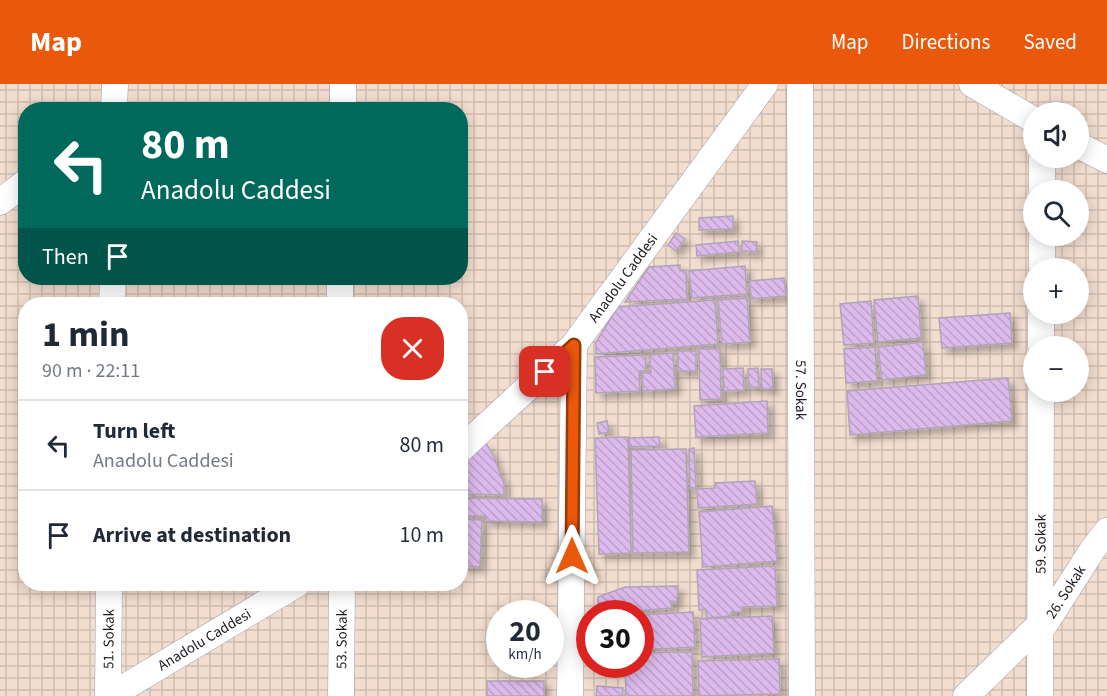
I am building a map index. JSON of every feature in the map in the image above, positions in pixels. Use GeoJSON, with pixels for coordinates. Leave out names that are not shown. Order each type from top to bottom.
{"type":"FeatureCollection","features":[{"type":"Feature","properties":{"kind":"street"},"geometry":{"type":"LineString","coordinates":[[114,102],[115,84]]}},
{"type":"Feature","properties":{"kind":"street"},"geometry":{"type":"LineString","coordinates":[[343,84],[343,102]]}},
{"type":"Feature","properties":{"kind":"street","name":"Anadolu Caddesi"},"geometry":{"type":"LineString","coordinates":[[468,443],[574,345],[765,84]]}},
{"type":"Feature","properties":{"kind":"street","name":"57. Sokak"},"geometry":{"type":"LineString","coordinates":[[800,84],[802,696]]}},
{"type":"Feature","properties":{"kind":"street"},"geometry":{"type":"LineString","coordinates":[[972,84],[1023,114]]}},
{"type":"Feature","properties":{"kind":"street"},"geometry":{"type":"LineString","coordinates":[[1089,151],[1107,160]]}},
{"type":"Feature","properties":{"kind":"street"},"geometry":{"type":"LineString","coordinates":[[0,202],[18,188]]}},
{"type":"Feature","properties":{"kind":"street"},"geometry":{"type":"LineString","coordinates":[[570,696],[574,345]]}},
{"type":"Feature","properties":{"kind":"street","name":"59. Sokak"},"geometry":{"type":"LineString","coordinates":[[1040,696],[1041,402]]}},
{"type":"Feature","properties":{"kind":"street","name":"26. Sokak"},"geometry":{"type":"LineString","coordinates":[[966,696],[1040,626],[1045,624],[1107,531]]}},
{"type":"Feature","properties":{"kind":"street","name":"51. Sokak"},"geometry":{"type":"LineString","coordinates":[[109,591],[109,696]]}},
{"type":"Feature","properties":{"kind":"street","name":"Anadolu Caddesi"},"geometry":{"type":"LineString","coordinates":[[109,696],[285,591]]}},
{"type":"Feature","properties":{"kind":"street","name":"53. Sokak"},"geometry":{"type":"LineString","coordinates":[[341,696],[342,591]]}},
{"type":"Feature","properties":{"kind":"shaded area"},"geometry":{"type":"Polygon","coordinates":[[[0,84],[1107,84],[1107,696],[0,696],[0,84]]]}},
{"type":"Feature","properties":{"kind":"building"},"geometry":{"type":"Polygon","coordinates":[[[733,216],[733,229],[699,230],[699,218],[733,216]]]}},
{"type":"Feature","properties":{"kind":"building"},"geometry":{"type":"Polygon","coordinates":[[[676,233],[685,239],[676,251],[668,245],[676,233]]]}},
{"type":"Feature","properties":{"kind":"building"},"geometry":{"type":"Polygon","coordinates":[[[738,241],[739,252],[697,256],[696,245],[738,241]]]}},
{"type":"Feature","properties":{"kind":"building"},"geometry":{"type":"Polygon","coordinates":[[[742,241],[757,242],[756,252],[742,251],[742,241]]]}},
{"type":"Feature","properties":{"kind":"building"},"geometry":{"type":"Polygon","coordinates":[[[680,265],[680,271],[686,271],[687,299],[625,302],[649,267],[680,265]]]}},
{"type":"Feature","properties":{"kind":"building"},"geometry":{"type":"Polygon","coordinates":[[[745,266],[747,294],[692,298],[689,271],[745,266]]]}},
{"type":"Feature","properties":{"kind":"building"},"geometry":{"type":"Polygon","coordinates":[[[784,278],[786,296],[751,299],[750,281],[784,278]]]}},
{"type":"Feature","properties":{"kind":"building"},"geometry":{"type":"Polygon","coordinates":[[[918,296],[921,338],[878,342],[874,300],[918,296]]]}},
{"type":"Feature","properties":{"kind":"building"},"geometry":{"type":"Polygon","coordinates":[[[747,298],[750,342],[722,344],[718,300],[747,298]]]}},
{"type":"Feature","properties":{"kind":"building"},"geometry":{"type":"Polygon","coordinates":[[[715,300],[718,344],[596,354],[596,342],[618,307],[715,300]]]}},
{"type":"Feature","properties":{"kind":"building"},"geometry":{"type":"Polygon","coordinates":[[[871,301],[874,343],[844,345],[840,304],[871,301]]]}},
{"type":"Feature","properties":{"kind":"building"},"geometry":{"type":"Polygon","coordinates":[[[1010,313],[1012,343],[942,348],[939,318],[1010,313]]]}},
{"type":"Feature","properties":{"kind":"building"},"geometry":{"type":"Polygon","coordinates":[[[923,342],[926,375],[882,380],[878,347],[923,342]]]}},
{"type":"Feature","properties":{"kind":"building"},"geometry":{"type":"Polygon","coordinates":[[[875,347],[877,381],[846,383],[844,349],[875,347]]]}},
{"type":"Feature","properties":{"kind":"building"},"geometry":{"type":"Polygon","coordinates":[[[699,349],[720,349],[721,399],[700,400],[699,349]]]}},
{"type":"Feature","properties":{"kind":"building"},"geometry":{"type":"Polygon","coordinates":[[[678,351],[696,351],[696,371],[678,371],[678,351]]]}},
{"type":"Feature","properties":{"kind":"building"},"geometry":{"type":"Polygon","coordinates":[[[673,353],[675,389],[643,391],[642,373],[651,373],[649,355],[673,353]]]}},
{"type":"Feature","properties":{"kind":"building"},"geometry":{"type":"Polygon","coordinates":[[[645,355],[646,371],[639,371],[640,391],[596,393],[595,357],[645,355]]]}},
{"type":"Feature","properties":{"kind":"building"},"geometry":{"type":"Polygon","coordinates":[[[743,368],[744,390],[724,391],[723,369],[743,368]]]}},
{"type":"Feature","properties":{"kind":"building"},"geometry":{"type":"Polygon","coordinates":[[[758,368],[759,387],[749,388],[748,369],[758,368]]]}},
{"type":"Feature","properties":{"kind":"building"},"geometry":{"type":"Polygon","coordinates":[[[761,369],[772,369],[773,389],[762,389],[761,369]]]}},
{"type":"Feature","properties":{"kind":"building"},"geometry":{"type":"Polygon","coordinates":[[[1008,378],[1012,421],[850,435],[847,391],[1008,378]]]}},
{"type":"Feature","properties":{"kind":"building"},"geometry":{"type":"Polygon","coordinates":[[[767,401],[768,433],[696,437],[694,406],[767,401]]]}},
{"type":"Feature","properties":{"kind":"building"},"geometry":{"type":"Polygon","coordinates":[[[607,421],[609,432],[599,434],[597,423],[607,421]]]}},
{"type":"Feature","properties":{"kind":"building"},"geometry":{"type":"Polygon","coordinates":[[[628,437],[631,553],[599,554],[595,438],[628,437]]]}},
{"type":"Feature","properties":{"kind":"building"},"geometry":{"type":"Polygon","coordinates":[[[659,437],[660,446],[630,447],[629,438],[659,437]]]}},
{"type":"Feature","properties":{"kind":"building"},"geometry":{"type":"Polygon","coordinates":[[[486,443],[504,484],[504,495],[468,494],[468,458],[486,443]]]}},
{"type":"Feature","properties":{"kind":"building"},"geometry":{"type":"Polygon","coordinates":[[[694,448],[696,488],[690,488],[689,449],[694,448]]]}},
{"type":"Feature","properties":{"kind":"building"},"geometry":{"type":"Polygon","coordinates":[[[686,449],[689,552],[633,553],[631,450],[686,449]]]}},
{"type":"Feature","properties":{"kind":"building"},"geometry":{"type":"Polygon","coordinates":[[[755,481],[757,504],[698,508],[697,489],[715,488],[715,483],[755,481]]]}},
{"type":"Feature","properties":{"kind":"building"},"geometry":{"type":"Polygon","coordinates":[[[468,498],[542,499],[542,522],[486,521],[486,516],[468,516],[468,498]]]}},
{"type":"Feature","properties":{"kind":"building"},"geometry":{"type":"Polygon","coordinates":[[[772,506],[777,561],[703,567],[699,512],[772,506]]]}},
{"type":"Feature","properties":{"kind":"building"},"geometry":{"type":"Polygon","coordinates":[[[468,519],[482,520],[480,567],[468,566],[468,519]]]}},
{"type":"Feature","properties":{"kind":"building"},"geometry":{"type":"Polygon","coordinates":[[[775,566],[777,606],[742,607],[742,612],[731,612],[731,616],[707,618],[706,609],[699,610],[697,570],[775,566]]]}},
{"type":"Feature","properties":{"kind":"building"},"geometry":{"type":"Polygon","coordinates":[[[678,586],[677,602],[670,601],[672,608],[654,609],[654,600],[598,600],[598,597],[625,587],[678,586]]]}},
{"type":"Feature","properties":{"kind":"building"},"geometry":{"type":"Polygon","coordinates":[[[693,612],[695,647],[654,649],[654,614],[693,612]]]}},
{"type":"Feature","properties":{"kind":"building"},"geometry":{"type":"Polygon","coordinates":[[[772,616],[774,653],[702,657],[700,619],[772,616]]]}},
{"type":"Feature","properties":{"kind":"building"},"geometry":{"type":"Polygon","coordinates":[[[692,652],[693,696],[626,696],[625,678],[654,678],[654,653],[692,652]]]}},
{"type":"Feature","properties":{"kind":"building"},"geometry":{"type":"Polygon","coordinates":[[[779,659],[780,694],[699,696],[698,661],[779,659]]]}},
{"type":"Feature","properties":{"kind":"building"},"geometry":{"type":"Polygon","coordinates":[[[487,681],[544,681],[544,696],[487,696],[487,681]]]}},
{"type":"Feature","properties":{"kind":"building"},"geometry":{"type":"Polygon","coordinates":[[[597,686],[623,688],[622,696],[596,696],[597,686]]]}},
{"type":"Feature","properties":{"kind":"route"},"geometry":{"type":"LineString","coordinates":[[545,372],[574,345],[572,556]]}}]}
